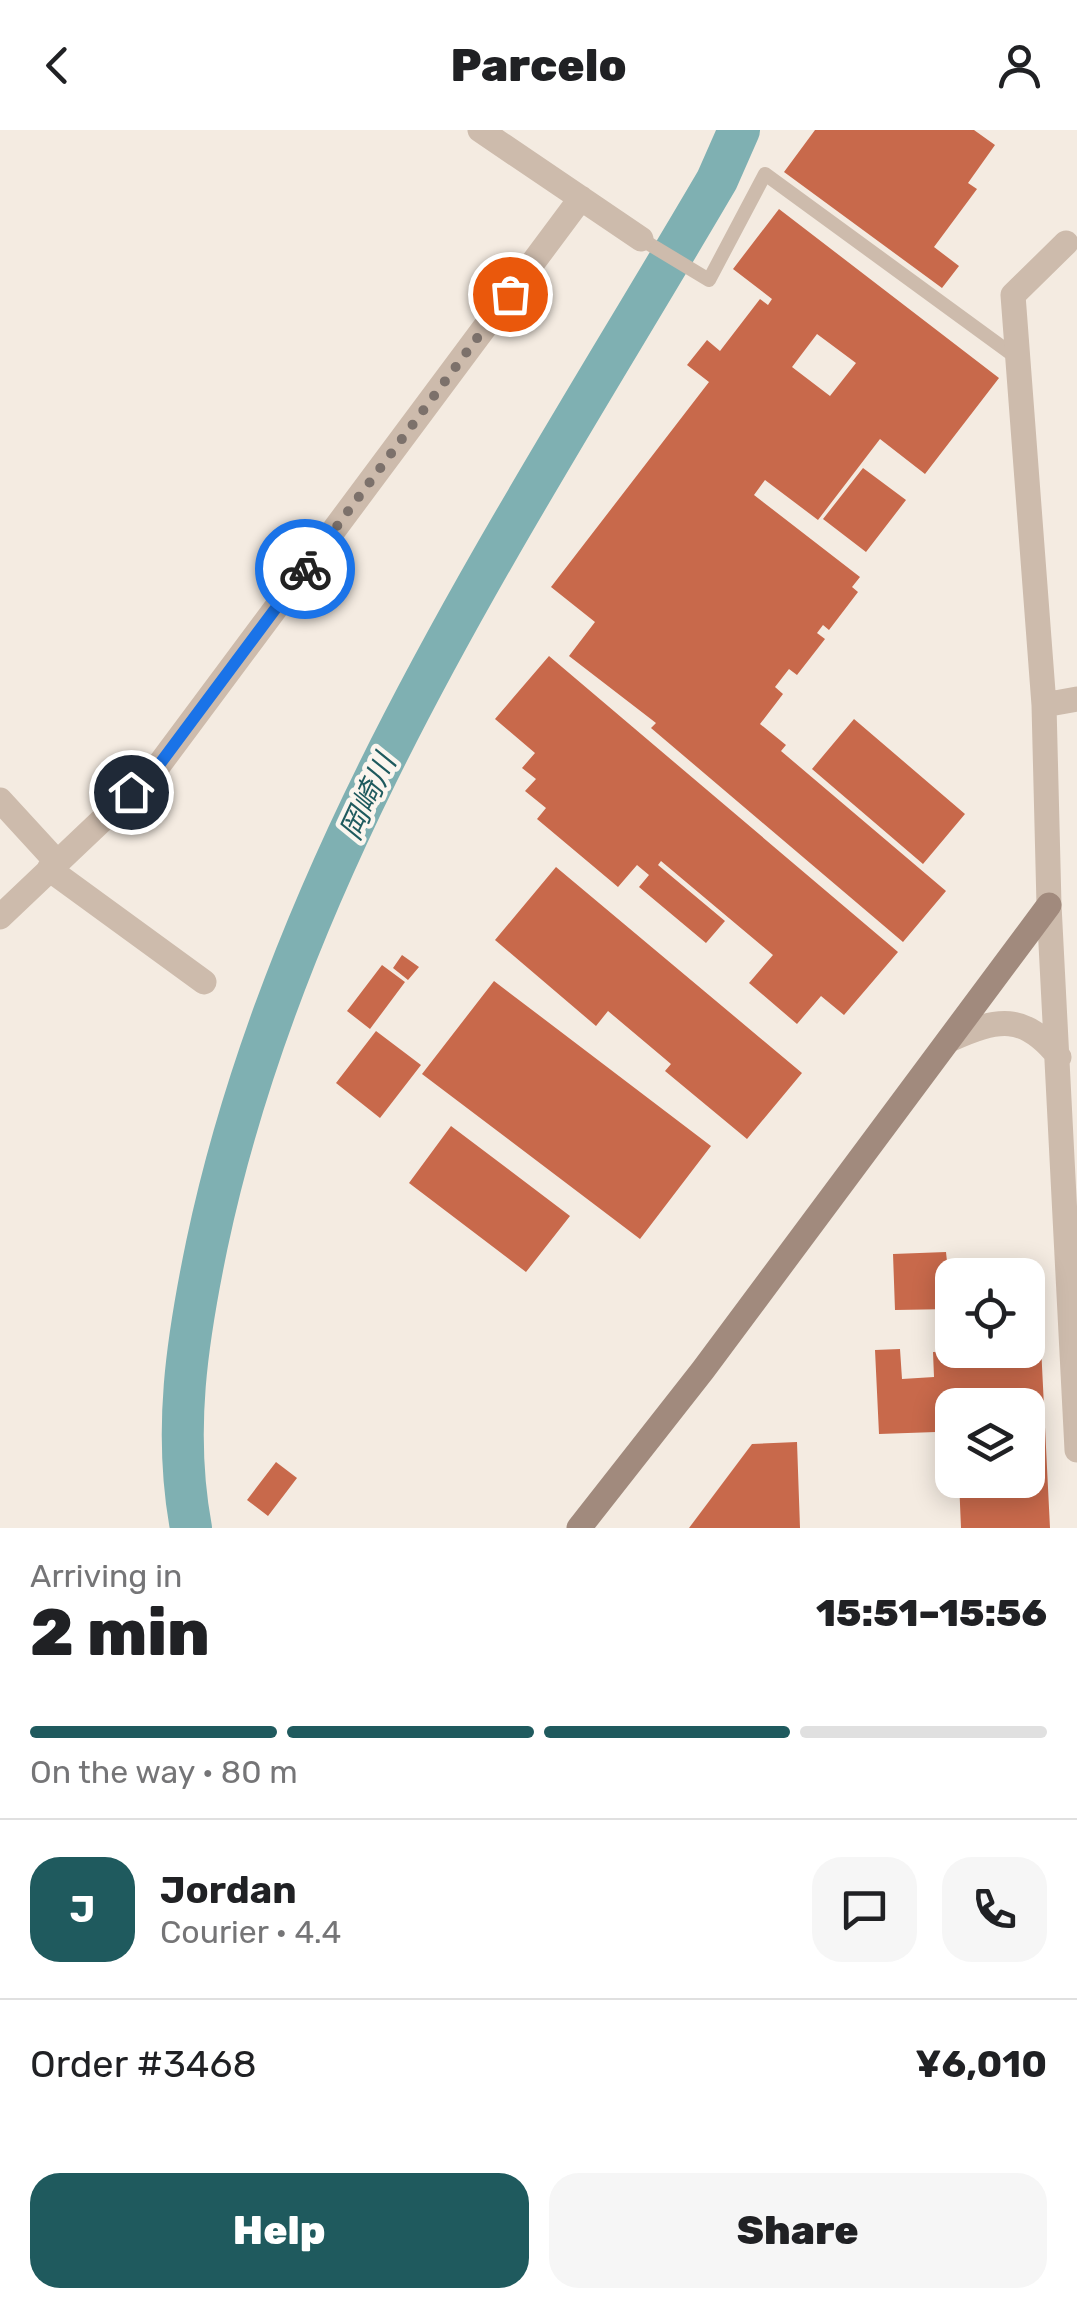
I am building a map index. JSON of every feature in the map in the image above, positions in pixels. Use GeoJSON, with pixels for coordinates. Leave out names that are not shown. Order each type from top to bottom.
{"type":"FeatureCollection","features":[{"type":"Feature","properties":{"kind":"street"},"geometry":{"type":"LineString","coordinates":[[480,130],[641,239]]}},
{"type":"Feature","properties":{"kind":"street"},"geometry":{"type":"LineString","coordinates":[[0,917],[156,769],[581,198]]}},
{"type":"Feature","properties":{"kind":"street"},"geometry":{"type":"LineString","coordinates":[[1066,243],[1013,295],[1044,705],[1048,906],[1060,1057],[1069,1117],[1077,1450]]}},
{"type":"Feature","properties":{"kind":"street"},"geometry":{"type":"LineString","coordinates":[[1044,705],[1077,698]]}},
{"type":"Feature","properties":{"kind":"street"},"geometry":{"type":"LineString","coordinates":[[0,800],[53,865],[204,982]]}},
{"type":"Feature","properties":{"kind":"street"},"geometry":{"type":"LineString","coordinates":[[579,1528],[703,1370],[1048,906]]}},
{"type":"Feature","properties":{"kind":"street"},"geometry":{"type":"LineString","coordinates":[[949,1040],[985,1026],[1017,1023],[1041,1034],[1060,1057]]}},
{"type":"Feature","properties":{"kind":"lane"},"geometry":{"type":"LineString","coordinates":[[641,239],[709,280],[765,174],[1020,360]]}},
{"type":"Feature","properties":{"kind":"building"},"geometry":{"type":"Polygon","coordinates":[[[815,130],[974,130],[995,145],[968,183],[977,189],[934,247],[959,266],[942,288],[784,172],[815,130]]]}},
{"type":"Feature","properties":{"kind":"building"},"geometry":{"type":"Polygon","coordinates":[[[779,209],[999,378],[925,474],[880,439],[818,520],[765,480],[754,495],[860,577],[852,587],[858,592],[829,630],[823,625],[817,633],[825,639],[797,675],[789,669],[775,687],[783,694],[760,724],[786,745],[781,751],[946,891],[903,942],[651,728],[656,723],[569,656],[595,622],[551,587],[709,382],[687,365],[707,340],[720,351],[760,299],[768,305],[772,299],[733,269],[779,209]],[[817,334],[792,367],[830,396],[856,363],[817,334]]]}},
{"type":"Feature","properties":{"kind":"building"},"geometry":{"type":"Polygon","coordinates":[[[863,468],[906,500],[866,552],[823,519],[863,468]]]}},
{"type":"Feature","properties":{"kind":"building"},"geometry":{"type":"Polygon","coordinates":[[[549,656],[898,952],[844,1015],[821,996],[797,1024],[749,983],[773,955],[661,861],[658,865],[725,921],[706,943],[639,887],[649,875],[637,865],[618,887],[537,819],[546,808],[525,791],[536,779],[522,768],[535,753],[495,719],[549,656]]]}},
{"type":"Feature","properties":{"kind":"building"},"geometry":{"type":"Polygon","coordinates":[[[854,719],[965,814],[923,864],[812,769],[854,719]]]}},
{"type":"Feature","properties":{"kind":"building"},"geometry":{"type":"Polygon","coordinates":[[[556,867],[802,1073],[747,1139],[665,1071],[671,1064],[608,1011],[596,1026],[495,940],[556,867]]]}},
{"type":"Feature","properties":{"kind":"building"},"geometry":{"type":"Polygon","coordinates":[[[402,955],[419,967],[408,980],[393,968],[402,955]]]}},
{"type":"Feature","properties":{"kind":"building"},"geometry":{"type":"Polygon","coordinates":[[[382,965],[405,982],[370,1029],[347,1011],[382,965]]]}},
{"type":"Feature","properties":{"kind":"building"},"geometry":{"type":"Polygon","coordinates":[[[494,981],[711,1146],[640,1239],[422,1074],[494,981]]]}},
{"type":"Feature","properties":{"kind":"building"},"geometry":{"type":"Polygon","coordinates":[[[376,1031],[421,1065],[380,1118],[336,1083],[376,1031]]]}},
{"type":"Feature","properties":{"kind":"building"},"geometry":{"type":"Polygon","coordinates":[[[451,1126],[570,1216],[526,1272],[409,1183],[451,1126]]]}},
{"type":"Feature","properties":{"kind":"building"},"geometry":{"type":"Polygon","coordinates":[[[946,1252],[947,1258],[935,1258],[935,1309],[895,1310],[893,1254],[946,1252]]]}},
{"type":"Feature","properties":{"kind":"building"},"geometry":{"type":"Polygon","coordinates":[[[900,1349],[902,1379],[934,1377],[933,1352],[935,1368],[1042,1368],[1043,1388],[935,1388],[935,1432],[879,1434],[875,1350],[900,1349]]]}},
{"type":"Feature","properties":{"kind":"building"},"geometry":{"type":"Polygon","coordinates":[[[1045,1427],[1050,1528],[961,1528],[960,1498],[1045,1498],[1045,1427]]]}},
{"type":"Feature","properties":{"kind":"building"},"geometry":{"type":"Polygon","coordinates":[[[797,1442],[800,1528],[689,1528],[752,1444],[797,1442]]]}},
{"type":"Feature","properties":{"kind":"building"},"geometry":{"type":"Polygon","coordinates":[[[276,1462],[297,1478],[268,1516],[247,1500],[276,1462]]]}},
{"type":"Feature","properties":{"kind":"waterway","name":"岡崎川"},"geometry":{"type":"LineString","coordinates":[[191,1528],[183,1421],[188,1350],[200,1280],[244,1100],[293,961],[352,826],[418,693],[565,434],[717,180],[739,130]]}},
{"type":"Feature","properties":{"kind":"way so far"},"geometry":{"type":"LineString","coordinates":[[305,569],[510,294]]}},
{"type":"Feature","properties":{"kind":"route"},"geometry":{"type":"LineString","coordinates":[[131,792],[156,769],[305,569]]}}]}
